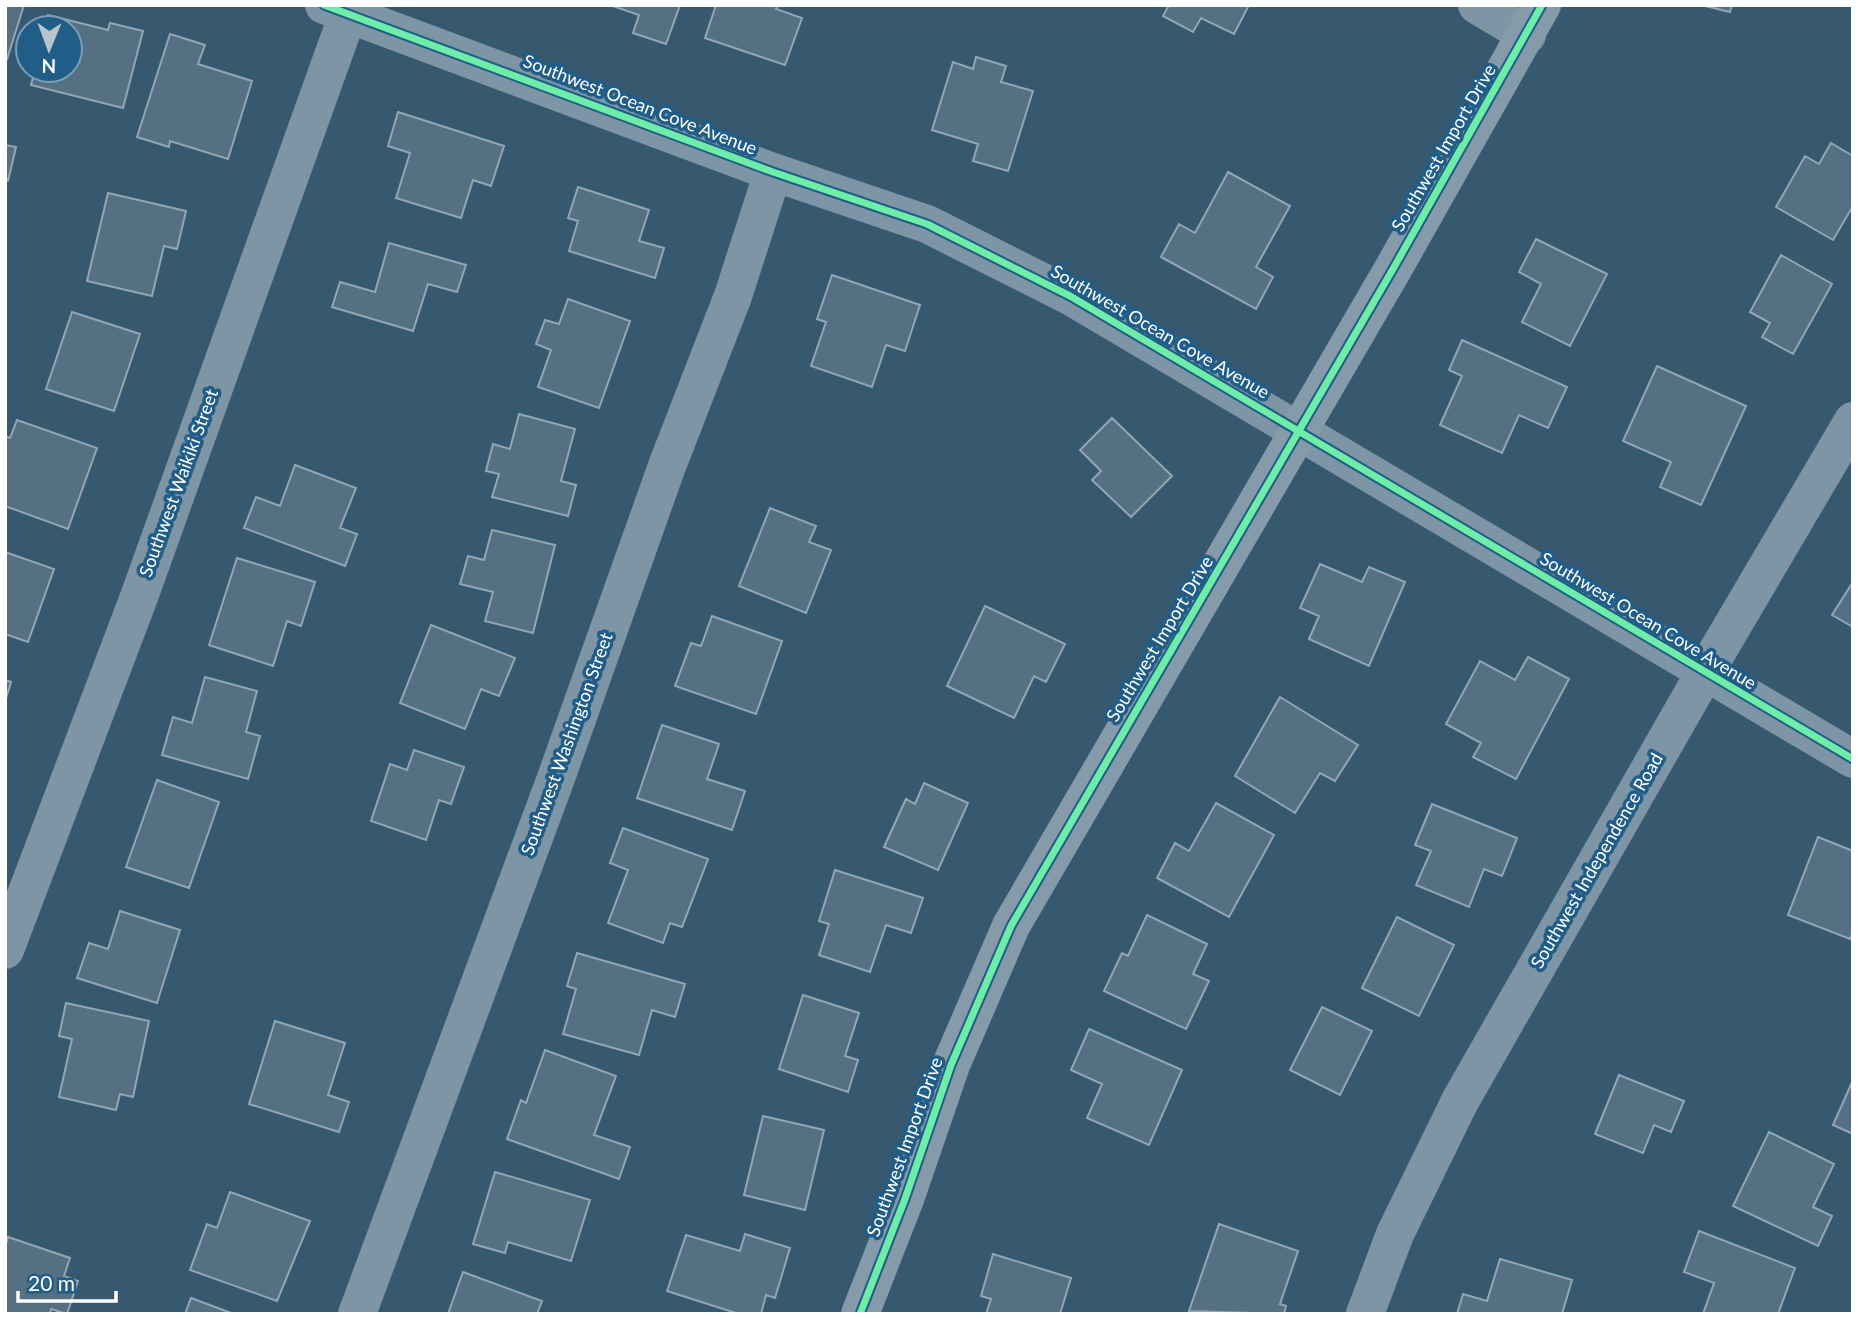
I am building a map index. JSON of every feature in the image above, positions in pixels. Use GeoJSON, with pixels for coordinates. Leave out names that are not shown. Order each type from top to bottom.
{"type":"FeatureCollection","features":[{"type":"Feature","properties":{"kind":"street"},"geometry":{"type":"LineString","coordinates":[[1478,5],[1534,20]]}},
{"type":"Feature","properties":{"kind":"street","name":"Southwest Ocean Cove Avenue"},"geometry":{"type":"LineString","coordinates":[[336,10],[774,172],[927,224],[1070,296],[1299,429],[1704,674],[1853,760]]}},
{"type":"Feature","properties":{"kind":"street","name":"Southwest Waikiki Street"},"geometry":{"type":"LineString","coordinates":[[5,950],[139,597],[336,10]]}},
{"type":"Feature","properties":{"kind":"street","name":"Southwest Import Drive"},"geometry":{"type":"LineString","coordinates":[[860,1314],[905,1199],[950,1065],[1011,926],[1534,20]]}},
{"type":"Feature","properties":{"kind":"street","name":"Southwest Washington Street"},"geometry":{"type":"LineString","coordinates":[[357,1314],[556,778],[671,456],[733,296],[774,172]]}},
{"type":"Feature","properties":{"kind":"street","name":"Southwest Independence Road"},"geometry":{"type":"LineString","coordinates":[[1365,1314],[1395,1234],[1460,1101],[1704,674],[1853,421]]}},
{"type":"Feature","properties":{"kind":"building"},"geometry":{"type":"Polygon","coordinates":[[[5,5],[24,5],[21,14],[14,14],[14,37],[7,59],[5,5]]]}},
{"type":"Feature","properties":{"kind":"building"},"geometry":{"type":"Polygon","coordinates":[[[610,5],[680,5],[666,44],[633,33],[639,15],[610,5]]]}},
{"type":"Feature","properties":{"kind":"building"},"geometry":{"type":"Polygon","coordinates":[[[716,5],[778,5],[776,9],[802,18],[785,65],[705,38],[716,5]]]}},
{"type":"Feature","properties":{"kind":"building"},"geometry":{"type":"Polygon","coordinates":[[[1169,5],[1249,5],[1234,34],[1201,18],[1193,32],[1163,16],[1169,5]]]}},
{"type":"Feature","properties":{"kind":"building"},"geometry":{"type":"Polygon","coordinates":[[[1701,5],[1732,5],[1730,12],[1701,5]]]}},
{"type":"Feature","properties":{"kind":"building"},"geometry":{"type":"Polygon","coordinates":[[[110,23],[143,31],[123,108],[31,85],[84,84],[84,24],[108,30],[110,23]]]}},
{"type":"Feature","properties":{"kind":"building"},"geometry":{"type":"Polygon","coordinates":[[[170,34],[205,45],[198,64],[252,81],[228,159],[170,141],[169,147],[137,137],[170,34]]]}},
{"type":"Feature","properties":{"kind":"building"},"geometry":{"type":"Polygon","coordinates":[[[976,57],[1006,66],[1001,82],[1033,91],[1008,171],[973,161],[978,144],[932,130],[953,62],[973,69],[976,57]]]}},
{"type":"Feature","properties":{"kind":"building"},"geometry":{"type":"Polygon","coordinates":[[[398,112],[504,146],[491,186],[473,180],[461,218],[396,198],[410,153],[388,146],[398,112]]]}},
{"type":"Feature","properties":{"kind":"building"},"geometry":{"type":"Polygon","coordinates":[[[1831,143],[1853,156],[1853,206],[1833,240],[1776,207],[1805,156],[1819,164],[1831,143]]]}},
{"type":"Feature","properties":{"kind":"building"},"geometry":{"type":"Polygon","coordinates":[[[5,145],[16,147],[8,181],[5,180],[5,145]]]}},
{"type":"Feature","properties":{"kind":"building"},"geometry":{"type":"Polygon","coordinates":[[[1228,172],[1290,206],[1256,267],[1273,277],[1256,309],[1161,257],[1179,224],[1195,233],[1228,172]]]}},
{"type":"Feature","properties":{"kind":"building"},"geometry":{"type":"Polygon","coordinates":[[[578,187],[649,210],[639,241],[664,248],[655,278],[569,251],[578,221],[568,218],[578,187]]]}},
{"type":"Feature","properties":{"kind":"building"},"geometry":{"type":"Polygon","coordinates":[[[108,193],[186,211],[177,249],[164,246],[152,296],[87,281],[108,193]]]}},
{"type":"Feature","properties":{"kind":"building"},"geometry":{"type":"Polygon","coordinates":[[[1536,239],[1607,274],[1570,346],[1522,322],[1541,284],[1519,272],[1536,239]]]}},
{"type":"Feature","properties":{"kind":"building"},"geometry":{"type":"Polygon","coordinates":[[[389,243],[466,265],[457,292],[428,284],[413,331],[332,307],[340,282],[375,292],[389,243]]]}},
{"type":"Feature","properties":{"kind":"building"},"geometry":{"type":"Polygon","coordinates":[[[1781,255],[1832,284],[1793,354],[1762,337],[1770,323],[1750,312],[1781,255]]]}},
{"type":"Feature","properties":{"kind":"building"},"geometry":{"type":"Polygon","coordinates":[[[832,275],[920,305],[905,351],[886,345],[872,387],[811,366],[826,322],[817,319],[832,275]]]}},
{"type":"Feature","properties":{"kind":"building"},"geometry":{"type":"Polygon","coordinates":[[[568,299],[630,321],[599,408],[538,387],[551,350],[536,344],[545,320],[559,324],[568,299]]]}},
{"type":"Feature","properties":{"kind":"building"},"geometry":{"type":"Polygon","coordinates":[[[72,312],[140,334],[114,411],[46,389],[72,312]]]}},
{"type":"Feature","properties":{"kind":"building"},"geometry":{"type":"Polygon","coordinates":[[[1462,340],[1567,387],[1548,428],[1519,415],[1502,453],[1440,425],[1462,376],[1449,370],[1462,340]]]}},
{"type":"Feature","properties":{"kind":"building"},"geometry":{"type":"Polygon","coordinates":[[[1657,366],[1746,406],[1701,505],[1660,487],[1671,462],[1623,441],[1657,366]]]}},
{"type":"Feature","properties":{"kind":"building"},"geometry":{"type":"Polygon","coordinates":[[[519,414],[575,429],[561,481],[576,485],[568,516],[492,497],[499,474],[486,471],[493,444],[510,449],[519,414]]]}},
{"type":"Feature","properties":{"kind":"building"},"geometry":{"type":"Polygon","coordinates":[[[1112,418],[1172,476],[1131,517],[1092,480],[1101,471],[1080,450],[1112,418]]]}},
{"type":"Feature","properties":{"kind":"building"},"geometry":{"type":"Polygon","coordinates":[[[17,420],[97,448],[68,529],[5,506],[5,436],[10,438],[17,420]]]}},
{"type":"Feature","properties":{"kind":"building"},"geometry":{"type":"Polygon","coordinates":[[[295,465],[356,488],[340,528],[357,534],[345,566],[244,528],[256,497],[280,506],[295,465]]]}},
{"type":"Feature","properties":{"kind":"building"},"geometry":{"type":"Polygon","coordinates":[[[770,508],[816,526],[809,542],[831,550],[806,613],[739,586],[770,508]]]}},
{"type":"Feature","properties":{"kind":"building"},"geometry":{"type":"Polygon","coordinates":[[[492,530],[555,545],[533,633],[485,621],[493,592],[460,584],[468,556],[484,560],[492,530]]]}},
{"type":"Feature","properties":{"kind":"building"},"geometry":{"type":"Polygon","coordinates":[[[5,552],[54,569],[28,642],[5,634],[5,552]]]}},
{"type":"Feature","properties":{"kind":"building"},"geometry":{"type":"Polygon","coordinates":[[[237,558],[315,582],[301,626],[287,621],[273,666],[209,645],[237,558]]]}},
{"type":"Feature","properties":{"kind":"building"},"geometry":{"type":"Polygon","coordinates":[[[1320,564],[1362,582],[1369,567],[1405,582],[1369,666],[1309,639],[1319,616],[1300,608],[1320,564]]]}},
{"type":"Feature","properties":{"kind":"building"},"geometry":{"type":"Polygon","coordinates":[[[1853,582],[1853,627],[1832,615],[1853,582]]]}},
{"type":"Feature","properties":{"kind":"building"},"geometry":{"type":"Polygon","coordinates":[[[985,606],[1065,644],[1046,682],[1034,676],[1014,718],[947,686],[985,606]]]}},
{"type":"Feature","properties":{"kind":"building"},"geometry":{"type":"Polygon","coordinates":[[[712,616],[782,641],[756,714],[675,686],[691,643],[701,646],[712,616]]]}},
{"type":"Feature","properties":{"kind":"building"},"geometry":{"type":"Polygon","coordinates":[[[431,625],[515,658],[499,696],[481,689],[465,729],[400,703],[431,625]]]}},
{"type":"Feature","properties":{"kind":"building"},"geometry":{"type":"Polygon","coordinates":[[[1528,657],[1569,679],[1516,779],[1473,757],[1481,743],[1446,724],[1480,661],[1515,680],[1528,657]]]}},
{"type":"Feature","properties":{"kind":"building"},"geometry":{"type":"Polygon","coordinates":[[[205,677],[257,691],[246,732],[260,736],[248,779],[162,755],[173,717],[192,723],[205,677]]]}},
{"type":"Feature","properties":{"kind":"building"},"geometry":{"type":"Polygon","coordinates":[[[5,680],[11,682],[5,702],[5,680]]]}},
{"type":"Feature","properties":{"kind":"building"},"geometry":{"type":"Polygon","coordinates":[[[1280,697],[1358,745],[1335,781],[1320,773],[1295,813],[1235,776],[1280,697]]]}},
{"type":"Feature","properties":{"kind":"building"},"geometry":{"type":"Polygon","coordinates":[[[662,725],[719,744],[707,779],[745,791],[732,830],[637,798],[662,725]]]}},
{"type":"Feature","properties":{"kind":"building"},"geometry":{"type":"Polygon","coordinates":[[[414,750],[464,767],[451,804],[439,800],[426,840],[371,821],[390,764],[407,770],[414,750]]]}},
{"type":"Feature","properties":{"kind":"building"},"geometry":{"type":"Polygon","coordinates":[[[157,780],[219,802],[189,888],[126,867],[157,780]]]}},
{"type":"Feature","properties":{"kind":"building"},"geometry":{"type":"Polygon","coordinates":[[[924,783],[968,803],[938,870],[884,847],[906,799],[915,804],[924,783]]]}},
{"type":"Feature","properties":{"kind":"building"},"geometry":{"type":"Polygon","coordinates":[[[1216,803],[1274,835],[1229,917],[1157,878],[1175,843],[1189,851],[1216,803]]]}},
{"type":"Feature","properties":{"kind":"building"},"geometry":{"type":"Polygon","coordinates":[[[1432,804],[1517,838],[1502,876],[1484,869],[1469,907],[1416,885],[1431,851],[1415,845],[1432,804]]]}},
{"type":"Feature","properties":{"kind":"building"},"geometry":{"type":"Polygon","coordinates":[[[623,828],[708,859],[682,927],[670,923],[663,943],[608,923],[628,870],[610,863],[623,828]]]}},
{"type":"Feature","properties":{"kind":"building"},"geometry":{"type":"Polygon","coordinates":[[[1818,837],[1853,851],[1853,932],[1850,939],[1788,915],[1818,837]]]}},
{"type":"Feature","properties":{"kind":"building"},"geometry":{"type":"Polygon","coordinates":[[[835,870],[923,898],[911,933],[886,925],[870,972],[819,955],[829,924],[819,921],[835,870]]]}},
{"type":"Feature","properties":{"kind":"building"},"geometry":{"type":"Polygon","coordinates":[[[120,911],[180,930],[157,1003],[77,978],[89,943],[108,949],[120,911]]]}},
{"type":"Feature","properties":{"kind":"building"},"geometry":{"type":"Polygon","coordinates":[[[1147,915],[1207,944],[1193,974],[1209,981],[1186,1029],[1104,991],[1122,953],[1128,956],[1147,915]]]}},
{"type":"Feature","properties":{"kind":"building"},"geometry":{"type":"Polygon","coordinates":[[[1397,917],[1454,945],[1419,1016],[1362,988],[1397,917]]]}},
{"type":"Feature","properties":{"kind":"building"},"geometry":{"type":"Polygon","coordinates":[[[577,953],[685,984],[675,1017],[652,1010],[639,1055],[563,1034],[576,989],[567,986],[577,953]]]}},
{"type":"Feature","properties":{"kind":"building"},"geometry":{"type":"Polygon","coordinates":[[[803,995],[859,1013],[845,1056],[858,1060],[848,1092],[779,1069],[803,995]]]}},
{"type":"Feature","properties":{"kind":"building"},"geometry":{"type":"Polygon","coordinates":[[[66,1003],[149,1021],[133,1097],[120,1094],[116,1110],[59,1097],[72,1039],[59,1036],[66,1003]]]}},
{"type":"Feature","properties":{"kind":"building"},"geometry":{"type":"Polygon","coordinates":[[[1322,1007],[1372,1031],[1340,1095],[1290,1070],[1322,1007]]]}},
{"type":"Feature","properties":{"kind":"building"},"geometry":{"type":"Polygon","coordinates":[[[275,1021],[345,1043],[328,1095],[349,1102],[339,1132],[249,1104],[275,1021]]]}},
{"type":"Feature","properties":{"kind":"building"},"geometry":{"type":"Polygon","coordinates":[[[1089,1029],[1182,1070],[1149,1145],[1087,1118],[1102,1084],[1071,1070],[1089,1029]]]}},
{"type":"Feature","properties":{"kind":"building"},"geometry":{"type":"Polygon","coordinates":[[[545,1050],[616,1076],[594,1135],[630,1147],[619,1179],[507,1139],[521,1100],[526,1103],[545,1050]]]}},
{"type":"Feature","properties":{"kind":"building"},"geometry":{"type":"Polygon","coordinates":[[[1619,1075],[1684,1101],[1671,1132],[1654,1125],[1643,1153],[1595,1134],[1619,1075]]]}},
{"type":"Feature","properties":{"kind":"building"},"geometry":{"type":"Polygon","coordinates":[[[1853,1080],[1853,1134],[1833,1125],[1853,1080]]]}},
{"type":"Feature","properties":{"kind":"building"},"geometry":{"type":"Polygon","coordinates":[[[763,1116],[824,1130],[805,1210],[744,1195],[763,1116]]]}},
{"type":"Feature","properties":{"kind":"building"},"geometry":{"type":"Polygon","coordinates":[[[1769,1132],[1834,1164],[1813,1207],[1832,1216],[1818,1246],[1733,1206],[1769,1132]]]}},
{"type":"Feature","properties":{"kind":"building"},"geometry":{"type":"Polygon","coordinates":[[[495,1172],[590,1200],[571,1261],[508,1242],[505,1253],[473,1244],[495,1172]]]}},
{"type":"Feature","properties":{"kind":"building"},"geometry":{"type":"Polygon","coordinates":[[[230,1192],[310,1221],[277,1301],[190,1270],[207,1224],[217,1228],[230,1192]]]}},
{"type":"Feature","properties":{"kind":"building"},"geometry":{"type":"Polygon","coordinates":[[[1219,1224],[1298,1251],[1280,1304],[1286,1306],[1284,1314],[1189,1311],[1219,1224]]]}},
{"type":"Feature","properties":{"kind":"building"},"geometry":{"type":"Polygon","coordinates":[[[1699,1231],[1795,1268],[1778,1314],[1703,1314],[1714,1283],[1684,1272],[1699,1231]]]}},
{"type":"Feature","properties":{"kind":"building"},"geometry":{"type":"Polygon","coordinates":[[[745,1234],[790,1248],[775,1298],[766,1295],[761,1314],[739,1314],[667,1291],[686,1235],[740,1251],[745,1234]]]}},
{"type":"Feature","properties":{"kind":"building"},"geometry":{"type":"Polygon","coordinates":[[[8,1237],[70,1258],[64,1276],[78,1281],[67,1314],[51,1309],[50,1314],[5,1314],[5,1247],[8,1237]]]}},
{"type":"Feature","properties":{"kind":"building"},"geometry":{"type":"Polygon","coordinates":[[[993,1254],[1071,1278],[1060,1314],[986,1314],[991,1299],[981,1296],[993,1254]]]}},
{"type":"Feature","properties":{"kind":"building"},"geometry":{"type":"Polygon","coordinates":[[[1500,1259],[1572,1280],[1562,1314],[1457,1314],[1463,1294],[1487,1301],[1500,1259]]]}},
{"type":"Feature","properties":{"kind":"building"},"geometry":{"type":"Polygon","coordinates":[[[463,1272],[542,1301],[537,1314],[448,1314],[463,1272]]]}},
{"type":"Feature","properties":{"kind":"building"},"geometry":{"type":"Polygon","coordinates":[[[191,1298],[234,1314],[185,1314],[191,1298]]]}},
{"type":"Feature","properties":{"kind":"cycle path"},"geometry":{"type":"LineString","coordinates":[[324,5],[773,172],[927,224],[1070,296],[1853,759]]}},
{"type":"Feature","properties":{"kind":"cycle path"},"geometry":{"type":"LineString","coordinates":[[860,1314],[905,1199],[951,1065],[1011,926],[1393,269],[1542,5]]}}]}
